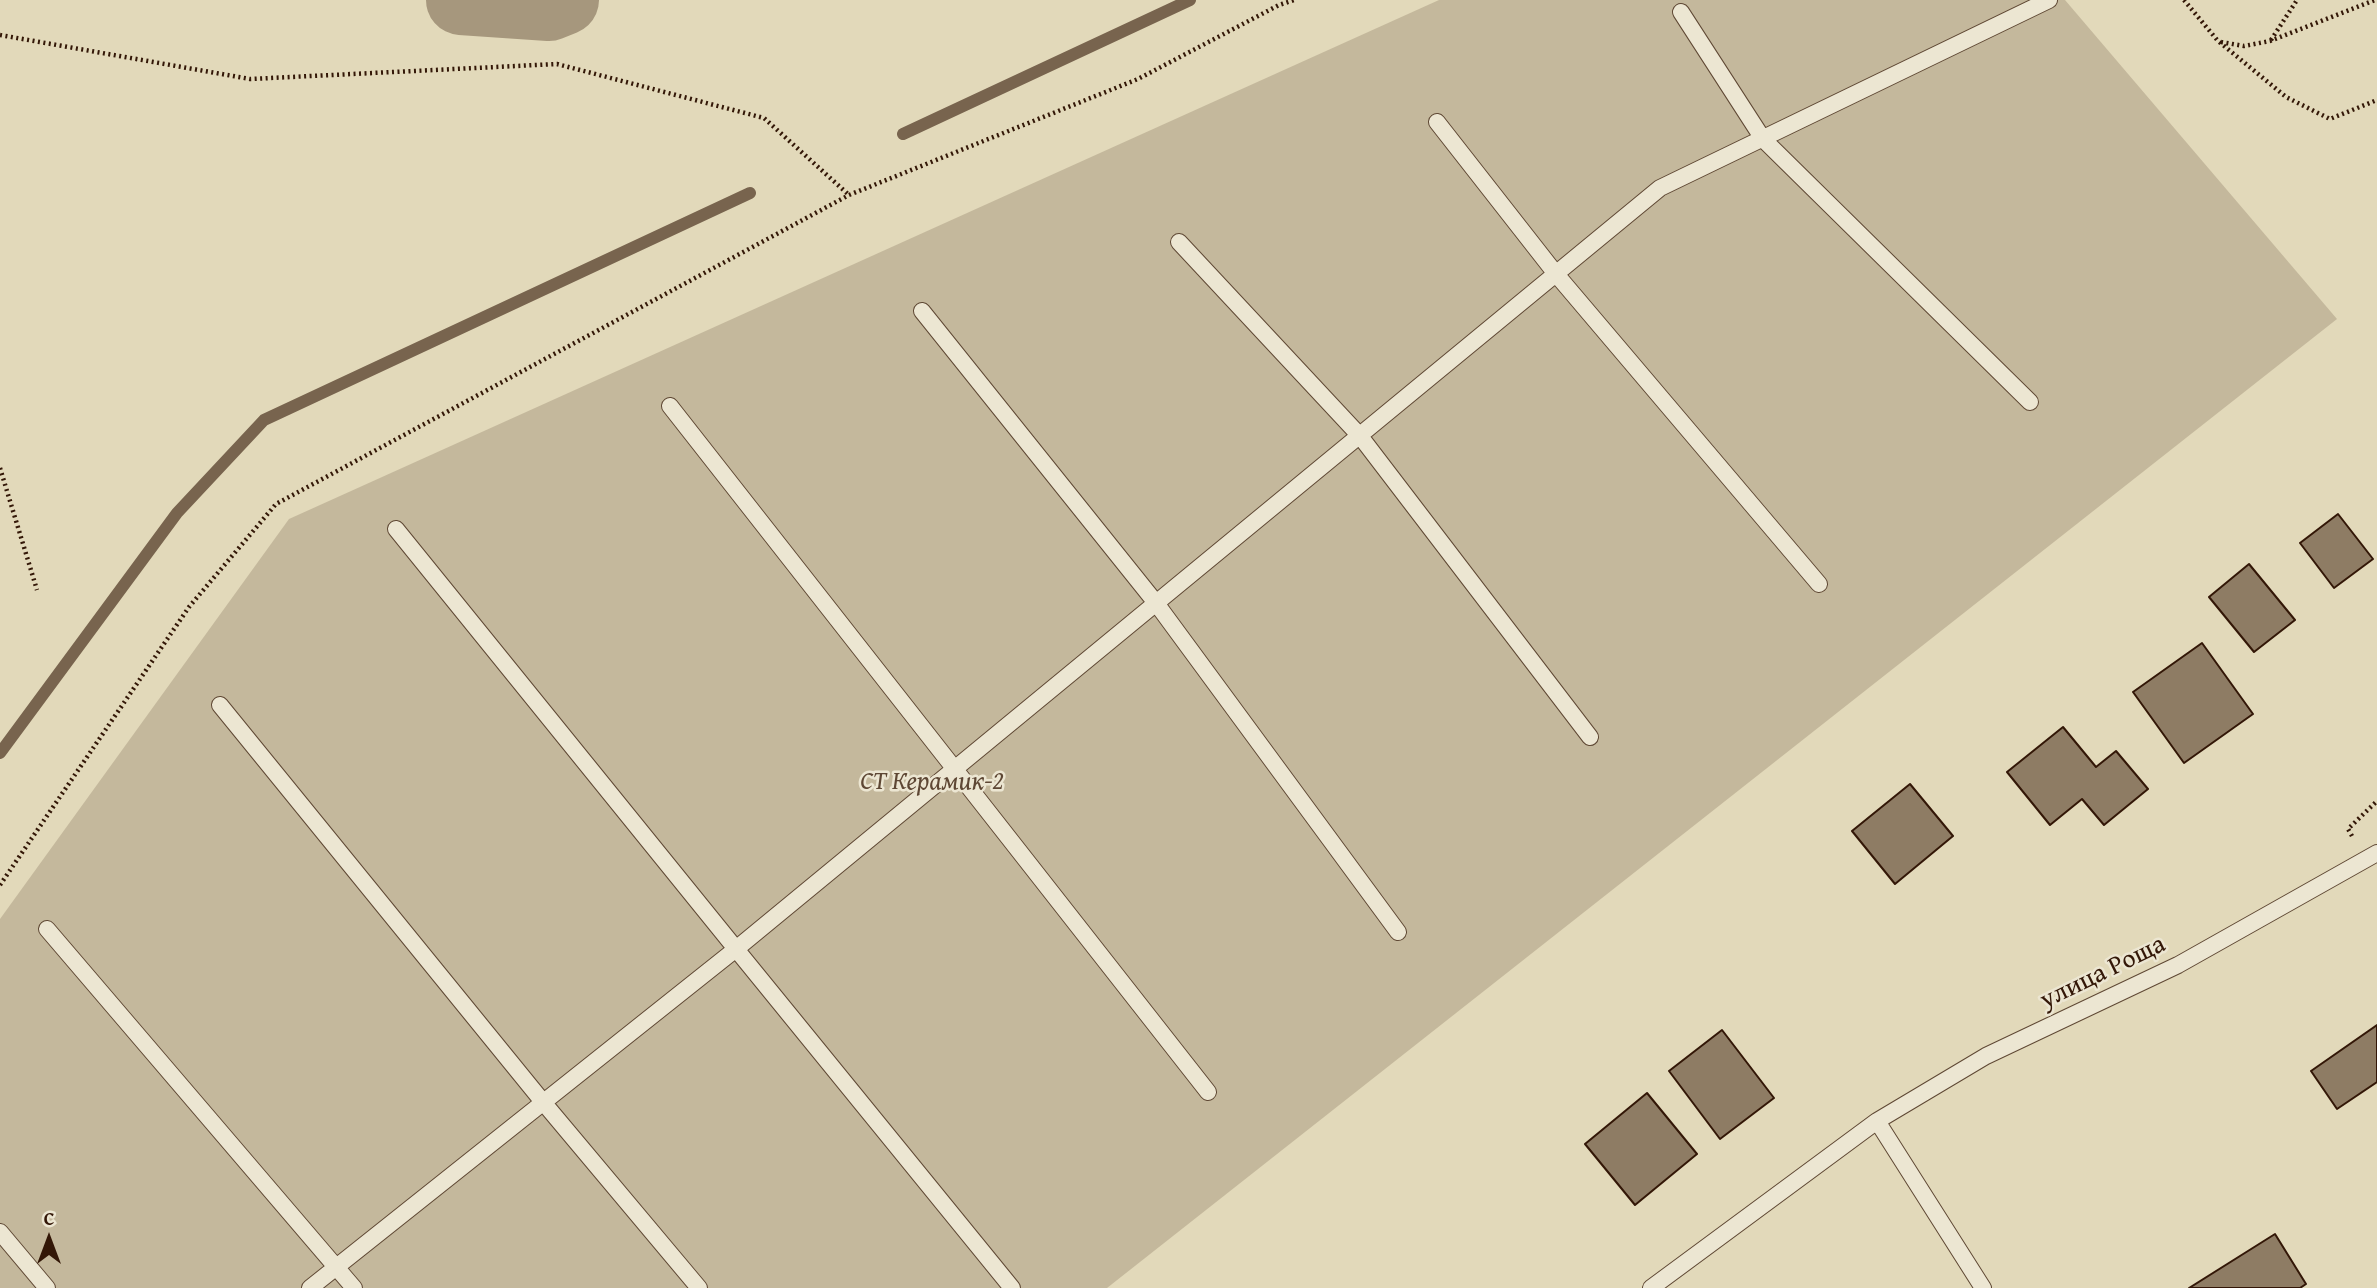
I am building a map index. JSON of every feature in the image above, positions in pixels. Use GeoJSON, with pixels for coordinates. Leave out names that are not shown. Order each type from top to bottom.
{"type":"FeatureCollection","features":[{"type":"Feature","properties":{"kind":"lane"},"geometry":{"type":"LineString","coordinates":[[310,1288],[736,949],[1660,188],[2049,0]]}},
{"type":"Feature","properties":{"kind":"lane"},"geometry":{"type":"LineString","coordinates":[[1681,12],[1763,138],[2031,402]]}},
{"type":"Feature","properties":{"kind":"lane"},"geometry":{"type":"LineString","coordinates":[[1437,122],[1556,274],[1819,584]]}},
{"type":"Feature","properties":{"kind":"lane"},"geometry":{"type":"LineString","coordinates":[[1179,242],[1360,436],[1590,737]]}},
{"type":"Feature","properties":{"kind":"lane"},"geometry":{"type":"LineString","coordinates":[[922,311],[1157,603],[1398,932]]}},
{"type":"Feature","properties":{"kind":"lane"},"geometry":{"type":"LineString","coordinates":[[670,405],[1208,1092]]}},
{"type":"Feature","properties":{"kind":"lane"},"geometry":{"type":"LineString","coordinates":[[396,529],[1012,1288]]}},
{"type":"Feature","properties":{"kind":"lane"},"geometry":{"type":"LineString","coordinates":[[220,705],[543,1102],[699,1288]]}},
{"type":"Feature","properties":{"kind":"lane","name":"улица Роща"},"geometry":{"type":"LineString","coordinates":[[1651,1288],[1877,1121],[1986,1056],[2178,965],[2377,853]]}},
{"type":"Feature","properties":{"kind":"lane"},"geometry":{"type":"LineString","coordinates":[[47,929],[354,1288]]}},
{"type":"Feature","properties":{"kind":"lane"},"geometry":{"type":"LineString","coordinates":[[1877,1121],[1983,1288]]}},
{"type":"Feature","properties":{"kind":"lane"},"geometry":{"type":"LineString","coordinates":[[0,1232],[47,1288]]}},
{"type":"Feature","properties":{"kind":"path"},"geometry":{"type":"LineString","coordinates":[[0,885],[188,607],[276,504],[849,195],[1138,79],[1279,5],[1294,0]]}},
{"type":"Feature","properties":{"kind":"path"},"geometry":{"type":"LineString","coordinates":[[2184,0],[2218,41],[2286,97],[2330,119],[2377,100]]}},
{"type":"Feature","properties":{"kind":"path"},"geometry":{"type":"LineString","coordinates":[[2270,41],[2297,0]]}},
{"type":"Feature","properties":{"kind":"path"},"geometry":{"type":"LineString","coordinates":[[2218,41],[2244,46],[2270,41],[2375,0]]}},
{"type":"Feature","properties":{"kind":"path"},"geometry":{"type":"LineString","coordinates":[[0,36],[250,79],[557,64],[764,118],[849,195]]}},
{"type":"Feature","properties":{"kind":"path"},"geometry":{"type":"LineString","coordinates":[[0,468],[37,590]]}},
{"type":"Feature","properties":{"kind":"green space","name":"СТ Керамик-2"},"geometry":{"type":"Polygon","coordinates":[[[1439,0],[2065,0],[2337,319],[1107,1288],[0,1288],[0,919],[289,519],[1439,0]]]}},
{"type":"Feature","properties":{"kind":"building"},"geometry":{"type":"Polygon","coordinates":[[[2338,514],[2373,559],[2334,588],[2300,543],[2338,514]]]}},
{"type":"Feature","properties":{"kind":"building"},"geometry":{"type":"Polygon","coordinates":[[[2249,564],[2295,620],[2254,652],[2209,597],[2249,564]]]}},
{"type":"Feature","properties":{"kind":"building"},"geometry":{"type":"Polygon","coordinates":[[[2202,643],[2253,714],[2184,763],[2133,692],[2202,643]]]}},
{"type":"Feature","properties":{"kind":"building"},"geometry":{"type":"Polygon","coordinates":[[[2063,727],[2096,767],[2116,751],[2148,789],[2104,825],[2082,799],[2050,825],[2007,772],[2063,727]]]}},
{"type":"Feature","properties":{"kind":"building"},"geometry":{"type":"Polygon","coordinates":[[[1910,784],[1953,836],[1895,884],[1852,831],[1910,784]]]}},
{"type":"Feature","properties":{"kind":"building"},"geometry":{"type":"Polygon","coordinates":[[[2377,1025],[2377,1082],[2337,1109],[2311,1071],[2377,1025]]]}},
{"type":"Feature","properties":{"kind":"building"},"geometry":{"type":"Polygon","coordinates":[[[1722,1030],[1774,1098],[1720,1139],[1669,1071],[1722,1030]]]}},
{"type":"Feature","properties":{"kind":"building"},"geometry":{"type":"Polygon","coordinates":[[[1647,1093],[1697,1154],[1635,1205],[1585,1144],[1647,1093]]]}},
{"type":"Feature","properties":{"kind":"building"},"geometry":{"type":"Polygon","coordinates":[[[2275,1234],[2306,1284],[2300,1288],[2189,1288],[2275,1234]]]}},
{"type":"Feature","properties":{"kind":"waterway"},"geometry":{"type":"LineString","coordinates":[[461,0],[549,6],[564,0]]}},
{"type":"Feature","properties":{"kind":"waterway"},"geometry":{"type":"LineString","coordinates":[[903,134],[1190,0]]}},
{"type":"Feature","properties":{"kind":"waterway"},"geometry":{"type":"LineString","coordinates":[[0,753],[177,513],[264,420],[750,193]]}}]}
